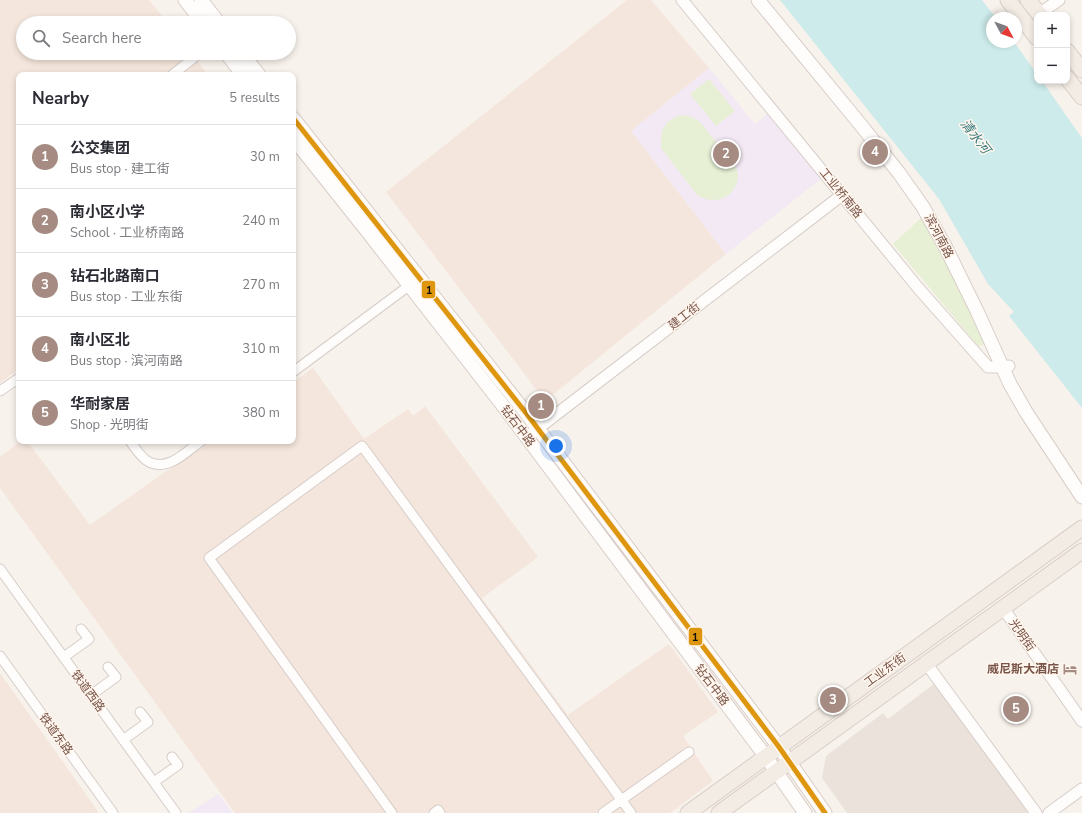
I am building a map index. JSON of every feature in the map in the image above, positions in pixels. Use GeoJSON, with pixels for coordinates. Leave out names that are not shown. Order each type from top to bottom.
{"type":"FeatureCollection","features":[{"type":"Feature","properties":{"kind":"main road"},"geometry":{"type":"LineString","coordinates":[[185,0],[198,16]]}},
{"type":"Feature","properties":{"kind":"main road"},"geometry":{"type":"LineString","coordinates":[[201,0],[214,16]]}},
{"type":"Feature","properties":{"kind":"main road","name":"滨河南路"},"geometry":{"type":"LineString","coordinates":[[758,0],[860,124],[923,206],[1006,367],[1082,485]]}},
{"type":"Feature","properties":{"kind":"main road","name":"滨河南路"},"geometry":{"type":"LineString","coordinates":[[765,0],[861,116],[926,201],[951,240],[1006,367],[1010,384],[1026,412],[1082,497]]}},
{"type":"Feature","properties":{"kind":"main road"},"geometry":{"type":"LineString","coordinates":[[1008,0],[1034,34]]}},
{"type":"Feature","properties":{"kind":"main road"},"geometry":{"type":"LineString","coordinates":[[1028,0],[1037,12]]}},
{"type":"Feature","properties":{"kind":"main road"},"geometry":{"type":"LineString","coordinates":[[1070,55],[1082,70]]}},
{"type":"Feature","properties":{"kind":"main road"},"geometry":{"type":"LineString","coordinates":[[231,60],[241,72]]}},
{"type":"Feature","properties":{"kind":"main road"},"geometry":{"type":"LineString","coordinates":[[247,60],[257,72]]}},
{"type":"Feature","properties":{"kind":"main road"},"geometry":{"type":"LineString","coordinates":[[1070,82],[1082,97]]}},
{"type":"Feature","properties":{"kind":"main road","name":"钻石中路"},"geometry":{"type":"LineString","coordinates":[[296,122],[526,437],[766,757],[805,813]]}},
{"type":"Feature","properties":{"kind":"main road","name":"钻石中路"},"geometry":{"type":"LineString","coordinates":[[296,142],[538,429],[779,747],[825,813]]}},
{"type":"Feature","properties":{"kind":"main road","name":"工业东街"},"geometry":{"type":"LineString","coordinates":[[688,813],[1082,528]]}},
{"type":"Feature","properties":{"kind":"main road","name":"工业东街"},"geometry":{"type":"LineString","coordinates":[[719,813],[1082,551]]}},
{"type":"Feature","properties":{"kind":"street","name":"工业桥南路"},"geometry":{"type":"LineString","coordinates":[[682,0],[919,289],[988,367],[1006,367]]}},
{"type":"Feature","properties":{"kind":"street"},"geometry":{"type":"LineString","coordinates":[[1043,12],[1059,0]]}},
{"type":"Feature","properties":{"kind":"street"},"geometry":{"type":"LineString","coordinates":[[176,72],[191,60]]}},
{"type":"Feature","properties":{"kind":"street","name":"建工街"},"geometry":{"type":"LineString","coordinates":[[526,437],[842,195]]}},
{"type":"Feature","properties":{"kind":"street"},"geometry":{"type":"LineString","coordinates":[[296,370],[414,282]]}},
{"type":"Feature","properties":{"kind":"street"},"geometry":{"type":"LineString","coordinates":[[0,391],[16,380]]}},
{"type":"Feature","properties":{"kind":"street"},"geometry":{"type":"LineString","coordinates":[[132,444],[148,462],[155,464],[171,462],[197,444]]}},
{"type":"Feature","properties":{"kind":"street"},"geometry":{"type":"LineString","coordinates":[[392,813],[209,558],[362,446],[631,813]]}},
{"type":"Feature","properties":{"kind":"street","name":"铁道西路"},"geometry":{"type":"LineString","coordinates":[[0,569],[176,813]]}},
{"type":"Feature","properties":{"kind":"street","name":"光明街"},"geometry":{"type":"LineString","coordinates":[[1003,608],[1082,721]]}},
{"type":"Feature","properties":{"kind":"street"},"geometry":{"type":"LineString","coordinates":[[64,657],[89,639],[81,629]]}},
{"type":"Feature","properties":{"kind":"street","name":"铁道东路"},"geometry":{"type":"LineString","coordinates":[[0,656],[113,813]]}},
{"type":"Feature","properties":{"kind":"street"},"geometry":{"type":"LineString","coordinates":[[926,663],[1036,813]]}},
{"type":"Feature","properties":{"kind":"street"},"geometry":{"type":"LineString","coordinates":[[91,695],[116,677],[108,667]]}},
{"type":"Feature","properties":{"kind":"street"},"geometry":{"type":"LineString","coordinates":[[123,740],[148,722],[140,712]]}},
{"type":"Feature","properties":{"kind":"street"},"geometry":{"type":"LineString","coordinates":[[603,813],[688,752]]}},
{"type":"Feature","properties":{"kind":"street"},"geometry":{"type":"LineString","coordinates":[[154,782],[178,765],[172,757]]}},
{"type":"Feature","properties":{"kind":"street"},"geometry":{"type":"LineString","coordinates":[[1049,813],[1082,789]]}},
{"type":"Feature","properties":{"kind":"street"},"geometry":{"type":"LineString","coordinates":[[434,813],[438,810],[440,813]]}},
{"type":"Feature","properties":{"kind":"shaded area"},"geometry":{"type":"Polygon","coordinates":[[[0,0],[149,0],[162,16],[16,16],[16,60],[196,60],[206,72],[16,72],[16,371],[0,383],[0,0]]]}},
{"type":"Feature","properties":{"kind":"shaded area"},"geometry":{"type":"Polygon","coordinates":[[[627,0],[651,0],[709,68],[631,131],[726,254],[545,401],[386,192],[627,0]]]}},
{"type":"Feature","properties":{"kind":"shaded area"},"geometry":{"type":"Polygon","coordinates":[[[709,68],[755,124],[770,112],[822,178],[726,254],[631,131],[709,68]]]}},
{"type":"Feature","properties":{"kind":"shaded area"},"geometry":{"type":"Polygon","coordinates":[[[313,368],[364,439],[408,409],[413,416],[425,406],[538,557],[482,598],[568,715],[669,644],[718,712],[683,736],[713,781],[670,813],[235,813],[0,488],[0,457],[17,444],[29,444],[90,525],[205,444],[296,444],[296,380],[313,368]]]}},
{"type":"Feature","properties":{"kind":"shaded area"},"geometry":{"type":"Polygon","coordinates":[[[0,673],[99,813],[0,813],[0,673]]]}},
{"type":"Feature","properties":{"kind":"shaded area"},"geometry":{"type":"Polygon","coordinates":[[[935,683],[1028,813],[847,813],[822,778],[826,756],[883,713],[888,719],[935,683]]]}},
{"type":"Feature","properties":{"kind":"shaded area"},"geometry":{"type":"Polygon","coordinates":[[[218,794],[233,813],[189,813],[218,794]]]}},
{"type":"Feature","properties":{"kind":"green space"},"geometry":{"type":"Polygon","coordinates":[[[709,79],[735,111],[716,126],[690,94],[709,79]]]}},
{"type":"Feature","properties":{"kind":"green space"},"geometry":{"type":"Polygon","coordinates":[[[683,115],[692,117],[700,122],[735,165],[738,179],[735,187],[728,196],[718,200],[713,200],[702,198],[697,195],[661,148],[661,136],[667,123],[675,117],[683,115]]]}},
{"type":"Feature","properties":{"kind":"green space"},"geometry":{"type":"Polygon","coordinates":[[[922,217],[952,271],[986,343],[979,347],[893,244],[922,217]]]}},
{"type":"Feature","properties":{"kind":"water","name":"清水河"},"geometry":{"type":"Polygon","coordinates":[[[780,0],[982,0],[991,12],[986,12],[986,48],[1018,48],[1034,70],[1034,84],[1044,84],[1082,138],[1082,408],[1009,316],[1014,312],[988,284],[939,199],[780,0]]]}},
{"type":"Feature","properties":{"kind":"transit line","name":"1"},"geometry":{"type":"LineString","coordinates":[[296,122],[526,413],[779,747],[825,813]]}},
{"type":"Feature","properties":{"kind":"place","name":"南小区北"},"geometry":{"type":"Point","coordinates":[875,152]}},
{"type":"Feature","properties":{"kind":"place","name":"南小区小学"},"geometry":{"type":"Point","coordinates":[726,154]}},
{"type":"Feature","properties":{"kind":"place","name":"公交集团"},"geometry":{"type":"Point","coordinates":[541,406]}},
{"type":"Feature","properties":{"kind":"place","name":"威尼斯大酒店"},"geometry":{"type":"Point","coordinates":[1070,669]}},
{"type":"Feature","properties":{"kind":"place","name":"钻石北路南口"},"geometry":{"type":"Point","coordinates":[833,700]}},
{"type":"Feature","properties":{"kind":"place","name":"华耐家居"},"geometry":{"type":"Point","coordinates":[1016,709]}}]}
